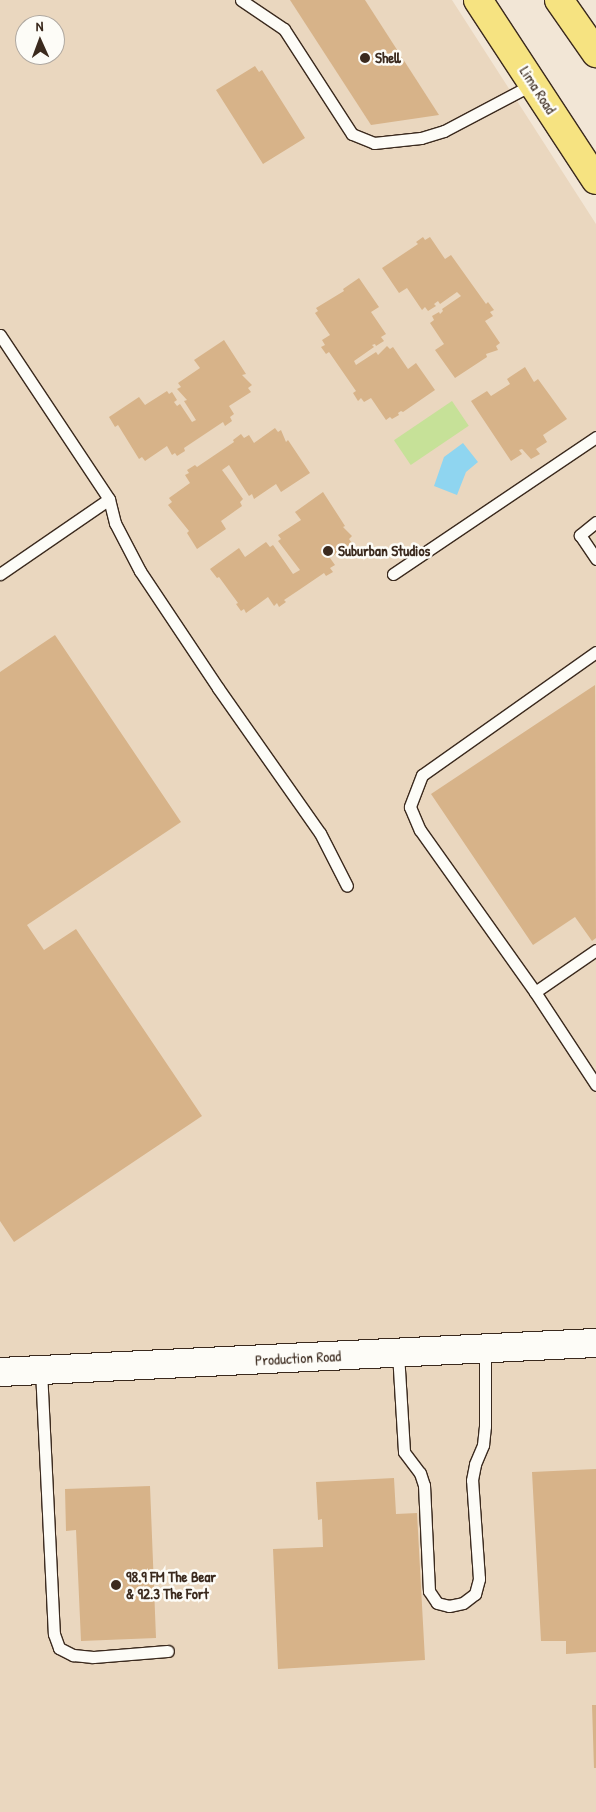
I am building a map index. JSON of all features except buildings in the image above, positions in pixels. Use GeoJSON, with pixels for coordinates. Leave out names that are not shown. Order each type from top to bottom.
{"type":"FeatureCollection","features":[{"type":"Feature","properties":{"kind":"highway","name":"Lima Road"},"geometry":{"type":"LineString","coordinates":[[478,0],[596,180]]}},
{"type":"Feature","properties":{"kind":"highway"},"geometry":{"type":"LineString","coordinates":[[559,0],[593,40]]}},
{"type":"Feature","properties":{"kind":"street","name":"Production Road"},"geometry":{"type":"LineString","coordinates":[[0,1372],[596,1343]]}},
{"type":"Feature","properties":{"kind":"lane"},"geometry":{"type":"LineString","coordinates":[[241,0],[284,29],[352,134],[374,143],[421,138],[444,131],[534,83]]}},
{"type":"Feature","properties":{"kind":"lane"},"geometry":{"type":"LineString","coordinates":[[0,335],[109,499],[115,523],[140,571],[218,688],[320,833],[347,886]]}},
{"type":"Feature","properties":{"kind":"lane"},"geometry":{"type":"LineString","coordinates":[[393,574],[596,437]]}},
{"type":"Feature","properties":{"kind":"lane"},"geometry":{"type":"LineString","coordinates":[[0,574],[109,499]]}},
{"type":"Feature","properties":{"kind":"lane"},"geometry":{"type":"LineString","coordinates":[[596,522],[580,535],[596,559]]}},
{"type":"Feature","properties":{"kind":"lane"},"geometry":{"type":"LineString","coordinates":[[596,652],[422,775],[410,807],[420,830],[535,992],[596,1085]]}},
{"type":"Feature","properties":{"kind":"lane"},"geometry":{"type":"LineString","coordinates":[[535,992],[596,950]]}},
{"type":"Feature","properties":{"kind":"lane"},"geometry":{"type":"LineString","coordinates":[[398,1353],[404,1452],[420,1474],[424,1485],[429,1592],[437,1603],[449,1606],[463,1603],[475,1594],[479,1579],[472,1480],[475,1464],[483,1445],[485,1426],[485,1349]]}},
{"type":"Feature","properties":{"kind":"lane"},"geometry":{"type":"LineString","coordinates":[[41,1370],[54,1634],[59,1648],[73,1655],[93,1657],[168,1651]]}},
{"type":"Feature","properties":{"kind":"shaded area"},"geometry":{"type":"Polygon","coordinates":[[[0,0],[452,0],[596,224],[596,1812],[0,1812],[0,0]]]}},
{"type":"Feature","properties":{"kind":"green space"},"geometry":{"type":"Polygon","coordinates":[[[452,401],[469,426],[411,465],[394,440],[452,401]]]}},
{"type":"Feature","properties":{"kind":"water"},"geometry":{"type":"Polygon","coordinates":[[[463,443],[478,462],[466,472],[457,495],[434,486],[444,457],[463,443]]]}},
{"type":"Feature","properties":{"kind":"place","name":"Shell"},"geometry":{"type":"Point","coordinates":[365,58]}},
{"type":"Feature","properties":{"kind":"place","name":"Suburban Studios"},"geometry":{"type":"Point","coordinates":[328,551]}},
{"type":"Feature","properties":{"kind":"place","name":"98.9 FM The Bear & 92.3 The Fort"},"geometry":{"type":"Point","coordinates":[116,1585]}}]}
